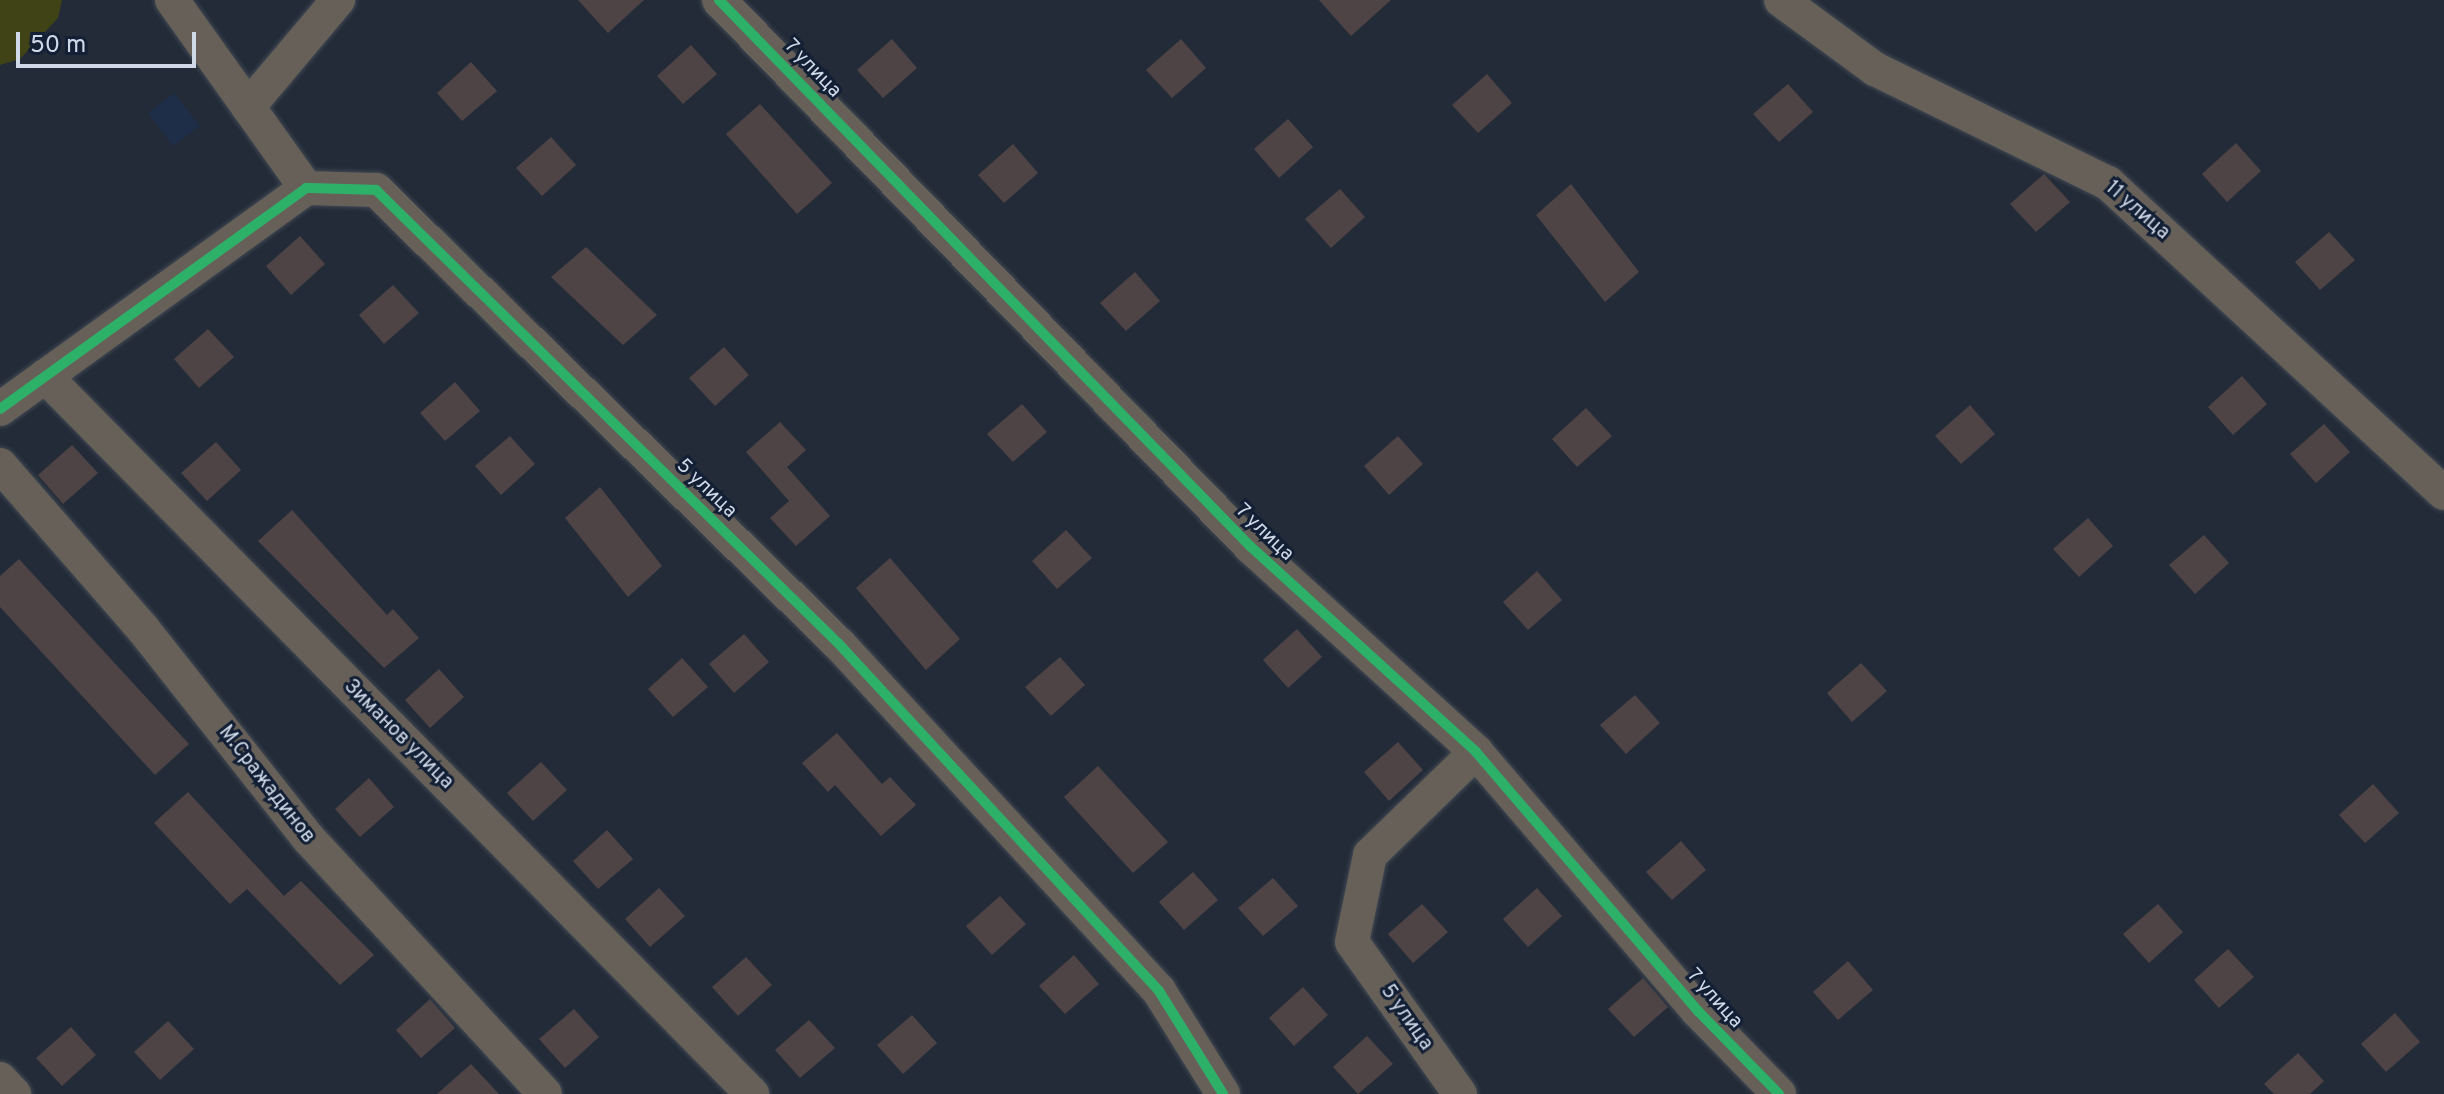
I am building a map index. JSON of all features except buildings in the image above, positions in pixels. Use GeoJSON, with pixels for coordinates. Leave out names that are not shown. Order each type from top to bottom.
{"type":"FeatureCollection","features":[{"type":"Feature","properties":{"kind":"street"},"geometry":{"type":"LineString","coordinates":[[0,409],[306,188],[172,0]]}},
{"type":"Feature","properties":{"kind":"street"},"geometry":{"type":"LineString","coordinates":[[248,107],[338,0]]}},
{"type":"Feature","properties":{"kind":"street","name":"7 улица"},"geometry":{"type":"LineString","coordinates":[[719,0],[1250,546],[1476,752],[1698,1011],[1779,1094]]}},
{"type":"Feature","properties":{"kind":"street","name":"11 улица"},"geometry":{"type":"LineString","coordinates":[[1781,0],[1875,69],[2108,183],[2444,493]]}},
{"type":"Feature","properties":{"kind":"street","name":"5 улица"},"geometry":{"type":"LineString","coordinates":[[306,188],[376,190],[839,644],[1159,991],[1223,1094]]}},
{"type":"Feature","properties":{"kind":"street","name":"Зиманов улица"},"geometry":{"type":"LineString","coordinates":[[45,376],[752,1094]]}},
{"type":"Feature","properties":{"kind":"street","name":"М.Сражадинов"},"geometry":{"type":"LineString","coordinates":[[0,465],[143,629],[309,839],[545,1094]]}},
{"type":"Feature","properties":{"kind":"street","name":"5 улица"},"geometry":{"type":"LineString","coordinates":[[1460,1094],[1352,942],[1370,855],[1476,752]]}},
{"type":"Feature","properties":{"kind":"street"},"geometry":{"type":"LineString","coordinates":[[0,1079],[14,1094]]}},
{"type":"Feature","properties":{"kind":"shaded area"},"geometry":{"type":"Polygon","coordinates":[[[174,93],[200,126],[173,146],[148,113],[174,93]]]}},
{"type":"Feature","properties":{"kind":"green space"},"geometry":{"type":"Polygon","coordinates":[[[0,0],[62,0],[58,18],[20,59],[0,65],[0,0]]]}},
{"type":"Feature","properties":{"kind":"cycle path"},"geometry":{"type":"LineString","coordinates":[[719,0],[1250,546],[1476,752],[1698,1011],[1779,1094]]}},
{"type":"Feature","properties":{"kind":"cycle path"},"geometry":{"type":"LineString","coordinates":[[0,409],[306,188],[376,190],[839,644],[1159,991],[1223,1094]]}}]}
